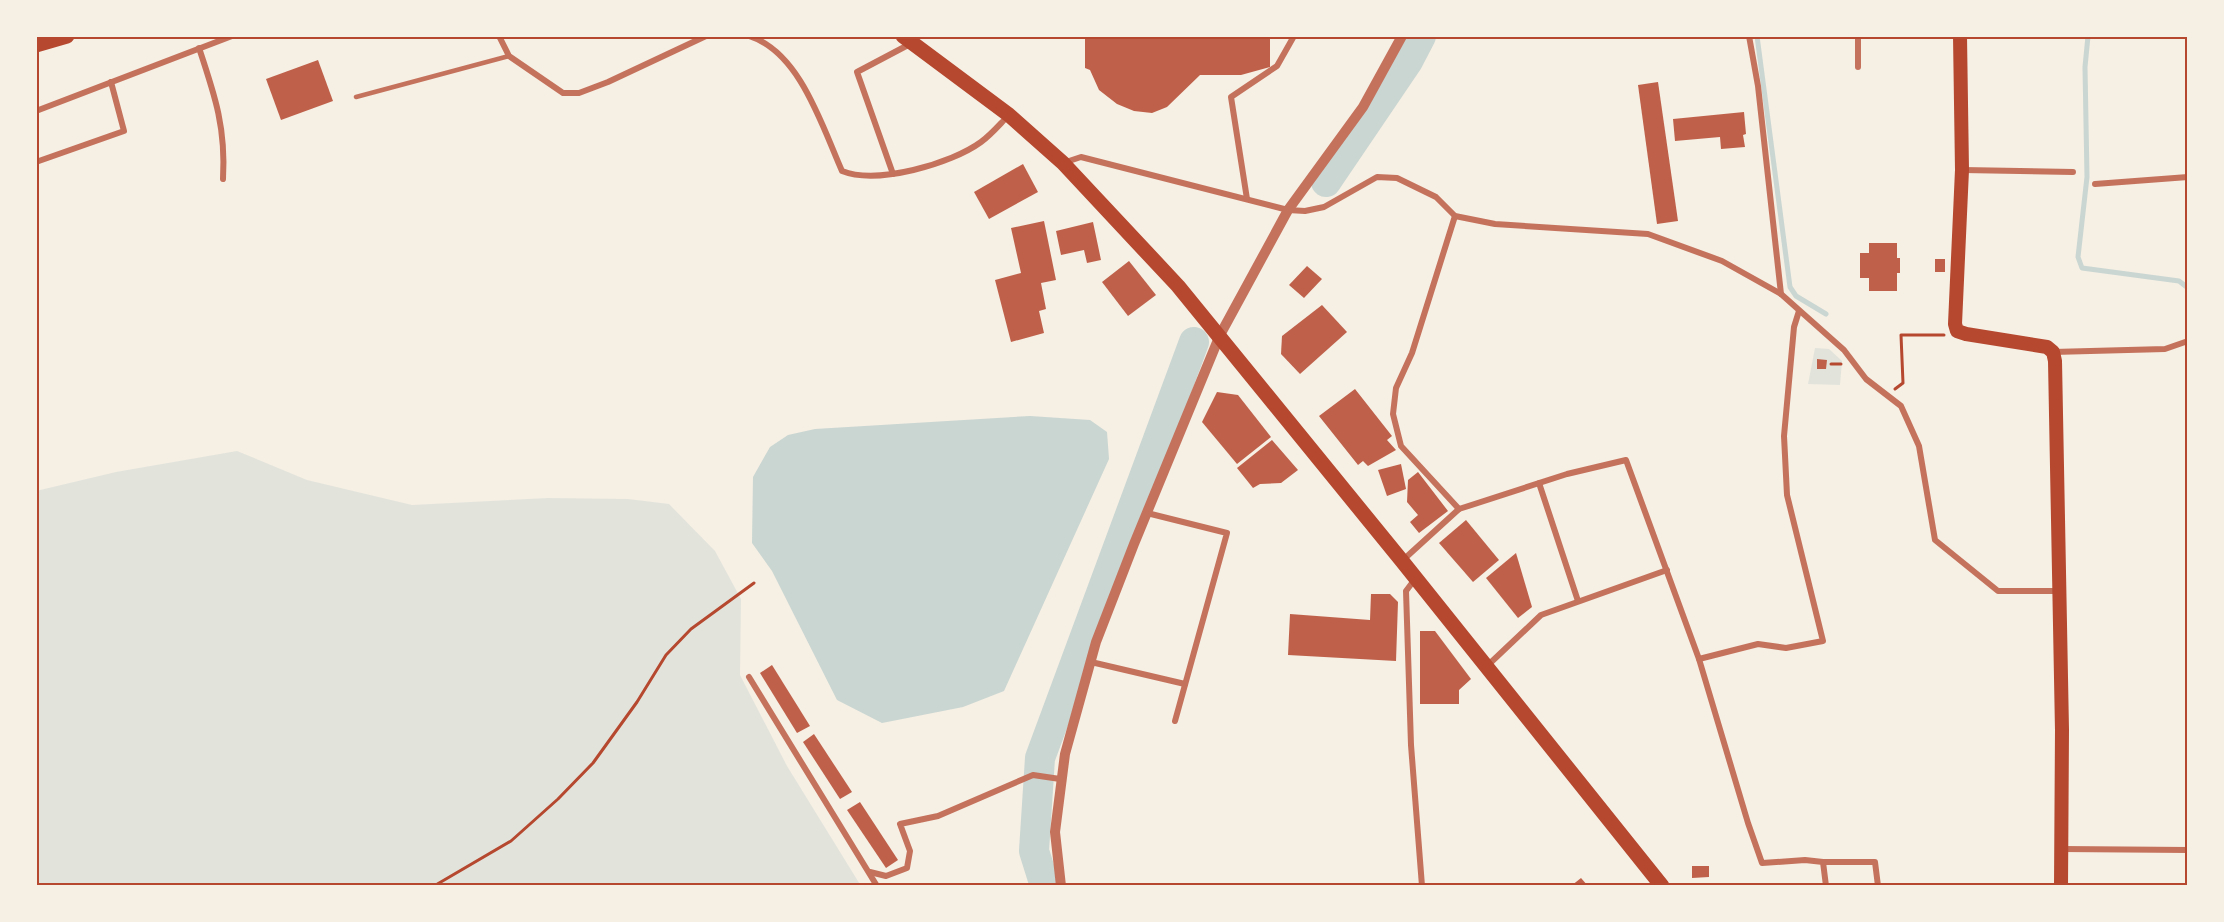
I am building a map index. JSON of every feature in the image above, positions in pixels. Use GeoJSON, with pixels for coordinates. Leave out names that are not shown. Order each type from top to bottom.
{"type":"FeatureCollection","features":[{"type":"Feature","properties":{"kind":"highway"},"geometry":{"type":"LineString","coordinates":[[36,45],[67,36]]}},
{"type":"Feature","properties":{"kind":"highway"},"geometry":{"type":"LineString","coordinates":[[908,39],[1009,115],[1063,163],[1127,230],[1220,335],[1662,886]]}},
{"type":"Feature","properties":{"kind":"main road"},"geometry":{"type":"LineString","coordinates":[[1960,36],[1962,170],[1955,324],[1958,331],[1965,334],[2047,347],[2053,352],[2055,362],[2060,591],[2061,886]]}},
{"type":"Feature","properties":{"kind":"street"},"geometry":{"type":"LineString","coordinates":[[36,111],[232,36]]}},
{"type":"Feature","properties":{"kind":"street"},"geometry":{"type":"LineString","coordinates":[[499,36],[509,56],[563,93],[579,93],[608,82],[706,36]]}},
{"type":"Feature","properties":{"kind":"street"},"geometry":{"type":"LineString","coordinates":[[749,36],[759,39],[782,56],[811,101],[842,171],[852,175],[893,174],[952,158],[982,142],[1009,115]]}},
{"type":"Feature","properties":{"kind":"street"},"geometry":{"type":"LineString","coordinates":[[1247,199],[1231,98],[1277,66],[1294,36]]}},
{"type":"Feature","properties":{"kind":"street"},"geometry":{"type":"LineString","coordinates":[[1061,886],[1055,832],[1065,754],[1096,642],[1147,513],[1220,335],[1288,210],[1363,107],[1402,36]]}},
{"type":"Feature","properties":{"kind":"street"},"geometry":{"type":"LineString","coordinates":[[1749,36],[1758,86],[1781,294]]}},
{"type":"Feature","properties":{"kind":"street"},"geometry":{"type":"LineString","coordinates":[[1858,36],[1858,68]]}},
{"type":"Feature","properties":{"kind":"street"},"geometry":{"type":"LineString","coordinates":[[893,174],[857,72],[908,39]]}},
{"type":"Feature","properties":{"kind":"street"},"geometry":{"type":"LineString","coordinates":[[200,48],[222,122],[223,179]]}},
{"type":"Feature","properties":{"kind":"street"},"geometry":{"type":"LineString","coordinates":[[36,162],[124,131],[111,82]]}},
{"type":"Feature","properties":{"kind":"street"},"geometry":{"type":"LineString","coordinates":[[1063,163],[1081,157],[1288,210],[1305,211],[1324,207],[1377,177],[1397,178],[1436,197],[1455,216],[1495,224],[1648,234],[1722,261],[1781,294],[1844,350],[1866,380],[1901,406],[1919,446],[1935,540],[1998,591],[2060,591]]}},
{"type":"Feature","properties":{"kind":"street"},"geometry":{"type":"LineString","coordinates":[[1962,170],[2073,172]]}},
{"type":"Feature","properties":{"kind":"street"},"geometry":{"type":"LineString","coordinates":[[2095,184],[2188,177]]}},
{"type":"Feature","properties":{"kind":"street"},"geometry":{"type":"LineString","coordinates":[[1455,216],[1412,353],[1395,388],[1394,414],[1401,446],[1459,509]]}},
{"type":"Feature","properties":{"kind":"street"},"geometry":{"type":"LineString","coordinates":[[1699,659],[1758,644],[1786,648],[1823,642],[1787,495],[1784,436],[1794,327],[1799,311]]}},
{"type":"Feature","properties":{"kind":"street"},"geometry":{"type":"LineString","coordinates":[[2053,352],[2165,349],[2188,341]]}},
{"type":"Feature","properties":{"kind":"street"},"geometry":{"type":"LineString","coordinates":[[1402,561],[1459,509],[1539,483],[1626,460],[1699,659],[1762,863],[1805,860],[1875,862],[1878,886]]}},
{"type":"Feature","properties":{"kind":"street"},"geometry":{"type":"LineString","coordinates":[[1539,483],[1578,601]]}},
{"type":"Feature","properties":{"kind":"street"},"geometry":{"type":"LineString","coordinates":[[1147,513],[1227,533],[1175,720]]}},
{"type":"Feature","properties":{"kind":"street"},"geometry":{"type":"LineString","coordinates":[[1485,667],[1541,615],[1667,570]]}},
{"type":"Feature","properties":{"kind":"street"},"geometry":{"type":"LineString","coordinates":[[1416,579],[1406,591],[1411,745],[1422,886]]}},
{"type":"Feature","properties":{"kind":"street"},"geometry":{"type":"LineString","coordinates":[[1091,662],[1185,684]]}},
{"type":"Feature","properties":{"kind":"street"},"geometry":{"type":"LineString","coordinates":[[749,677],[877,886]]}},
{"type":"Feature","properties":{"kind":"street"},"geometry":{"type":"LineString","coordinates":[[870,872],[886,876],[907,868],[910,851],[900,824],[938,816],[1033,776],[1060,779]]}},
{"type":"Feature","properties":{"kind":"street"},"geometry":{"type":"LineString","coordinates":[[2062,849],[2188,850]]}},
{"type":"Feature","properties":{"kind":"street"},"geometry":{"type":"LineString","coordinates":[[1823,862],[1826,886]]}},
{"type":"Feature","properties":{"kind":"lane"},"geometry":{"type":"LineString","coordinates":[[356,97],[509,56]]}},
{"type":"Feature","properties":{"kind":"path"},"geometry":{"type":"LineString","coordinates":[[1887,395],[1903,383],[1901,335],[1948,335],[1958,331]]}},
{"type":"Feature","properties":{"kind":"path"},"geometry":{"type":"LineString","coordinates":[[434,886],[511,841],[558,799],[593,763],[637,702],[666,655],[691,629],[754,583]]}},
{"type":"Feature","properties":{"kind":"shaded area"},"geometry":{"type":"Polygon","coordinates":[[[1815,348],[1829,349],[1842,361],[1840,385],[1808,384],[1815,348]]]}},
{"type":"Feature","properties":{"kind":"shaded area"},"geometry":{"type":"Polygon","coordinates":[[[1030,416],[1090,420],[1107,432],[1109,459],[1004,691],[963,707],[882,723],[837,700],[772,571],[752,543],[753,477],[770,447],[788,435],[815,429],[1030,416]]]}},
{"type":"Feature","properties":{"kind":"shaded area"},"geometry":{"type":"Polygon","coordinates":[[[237,451],[307,480],[412,505],[548,498],[628,499],[669,504],[715,551],[741,599],[740,675],[787,766],[861,886],[36,886],[36,491],[116,472],[237,451]]]}},
{"type":"Feature","properties":{"kind":"building"},"geometry":{"type":"Polygon","coordinates":[[[1085,36],[1270,36],[1270,67],[1241,75],[1200,75],[1167,107],[1152,113],[1134,111],[1117,104],[1099,90],[1090,70],[1085,68],[1085,36]]]}},
{"type":"Feature","properties":{"kind":"building"},"geometry":{"type":"Polygon","coordinates":[[[318,60],[333,101],[281,120],[266,79],[318,60]]]}},
{"type":"Feature","properties":{"kind":"building"},"geometry":{"type":"Polygon","coordinates":[[[1658,82],[1678,221],[1657,224],[1638,85],[1658,82]]]}},
{"type":"Feature","properties":{"kind":"building"},"geometry":{"type":"Polygon","coordinates":[[[1744,112],[1745,147],[1721,149],[1720,137],[1675,141],[1673,119],[1744,112]]]}},
{"type":"Feature","properties":{"kind":"building"},"geometry":{"type":"Polygon","coordinates":[[[1023,164],[1038,192],[989,219],[974,192],[1023,164]]]}},
{"type":"Feature","properties":{"kind":"building"},"geometry":{"type":"Polygon","coordinates":[[[1044,221],[1056,280],[1041,283],[1046,309],[1039,311],[1044,333],[1011,342],[995,280],[1021,273],[1011,228],[1044,221]]]}},
{"type":"Feature","properties":{"kind":"building"},"geometry":{"type":"Polygon","coordinates":[[[1093,222],[1101,260],[1087,263],[1084,250],[1061,255],[1056,231],[1093,222]]]}},
{"type":"Feature","properties":{"kind":"building"},"geometry":{"type":"Polygon","coordinates":[[[1869,243],[1897,243],[1900,273],[1897,273],[1897,291],[1869,291],[1869,278],[1860,278],[1860,253],[1869,253],[1869,243]]]}},
{"type":"Feature","properties":{"kind":"building"},"geometry":{"type":"Polygon","coordinates":[[[1935,259],[1945,259],[1945,272],[1935,272],[1935,259]]]}},
{"type":"Feature","properties":{"kind":"building"},"geometry":{"type":"Polygon","coordinates":[[[1129,261],[1156,295],[1128,316],[1102,282],[1129,261]]]}},
{"type":"Feature","properties":{"kind":"building"},"geometry":{"type":"Polygon","coordinates":[[[1307,266],[1322,279],[1304,298],[1289,285],[1307,266]]]}},
{"type":"Feature","properties":{"kind":"building"},"geometry":{"type":"Polygon","coordinates":[[[1322,305],[1347,332],[1300,374],[1281,354],[1282,336],[1322,305]]]}},
{"type":"Feature","properties":{"kind":"building"},"geometry":{"type":"Polygon","coordinates":[[[1817,359],[1827,360],[1826,369],[1817,369],[1817,359]]]}},
{"type":"Feature","properties":{"kind":"building"},"geometry":{"type":"Polygon","coordinates":[[[1355,389],[1392,436],[1387,440],[1396,450],[1368,466],[1363,461],[1358,465],[1319,416],[1355,389]]]}},
{"type":"Feature","properties":{"kind":"building"},"geometry":{"type":"Polygon","coordinates":[[[1217,392],[1238,395],[1271,437],[1237,464],[1202,422],[1217,392]]]}},
{"type":"Feature","properties":{"kind":"building"},"geometry":{"type":"Polygon","coordinates":[[[1272,440],[1298,470],[1281,483],[1260,484],[1253,488],[1237,468],[1272,440]]]}},
{"type":"Feature","properties":{"kind":"building"},"geometry":{"type":"Polygon","coordinates":[[[1401,464],[1406,489],[1387,496],[1378,470],[1401,464]]]}},
{"type":"Feature","properties":{"kind":"building"},"geometry":{"type":"Polygon","coordinates":[[[1418,472],[1448,511],[1419,533],[1410,522],[1418,515],[1407,502],[1408,480],[1418,472]]]}},
{"type":"Feature","properties":{"kind":"building"},"geometry":{"type":"Polygon","coordinates":[[[1466,520],[1499,560],[1473,582],[1439,543],[1466,520]]]}},
{"type":"Feature","properties":{"kind":"building"},"geometry":{"type":"Polygon","coordinates":[[[1516,553],[1532,607],[1518,618],[1486,578],[1516,553]]]}},
{"type":"Feature","properties":{"kind":"building"},"geometry":{"type":"Polygon","coordinates":[[[1371,594],[1390,594],[1398,602],[1396,661],[1288,655],[1290,614],[1370,620],[1371,594]]]}},
{"type":"Feature","properties":{"kind":"building"},"geometry":{"type":"Polygon","coordinates":[[[1420,631],[1435,631],[1471,679],[1459,690],[1459,704],[1420,704],[1420,631]]]}},
{"type":"Feature","properties":{"kind":"building"},"geometry":{"type":"Polygon","coordinates":[[[772,665],[810,726],[797,733],[760,673],[772,665]]]}},
{"type":"Feature","properties":{"kind":"building"},"geometry":{"type":"Polygon","coordinates":[[[814,734],[852,792],[840,799],[803,742],[814,734]]]}},
{"type":"Feature","properties":{"kind":"building"},"geometry":{"type":"Polygon","coordinates":[[[860,802],[898,860],[886,868],[847,810],[860,802]]]}},
{"type":"Feature","properties":{"kind":"building"},"geometry":{"type":"Polygon","coordinates":[[[1692,866],[1709,866],[1709,877],[1692,878],[1692,866]]]}},
{"type":"Feature","properties":{"kind":"building"},"geometry":{"type":"Polygon","coordinates":[[[1581,878],[1588,886],[1571,886],[1581,878]]]}},
{"type":"Feature","properties":{"kind":"waterway"},"geometry":{"type":"LineString","coordinates":[[1326,182],[1408,61],[1421,36]]}},
{"type":"Feature","properties":{"kind":"waterway"},"geometry":{"type":"LineString","coordinates":[[1757,36],[1790,287],[1796,296],[1826,314]]}},
{"type":"Feature","properties":{"kind":"waterway"},"geometry":{"type":"LineString","coordinates":[[2088,36],[2085,67],[2087,177],[2078,257],[2082,268],[2179,281],[2188,288]]}},
{"type":"Feature","properties":{"kind":"waterway"},"geometry":{"type":"LineString","coordinates":[[1045,886],[1034,851],[1040,758],[1194,342]]}}]}
